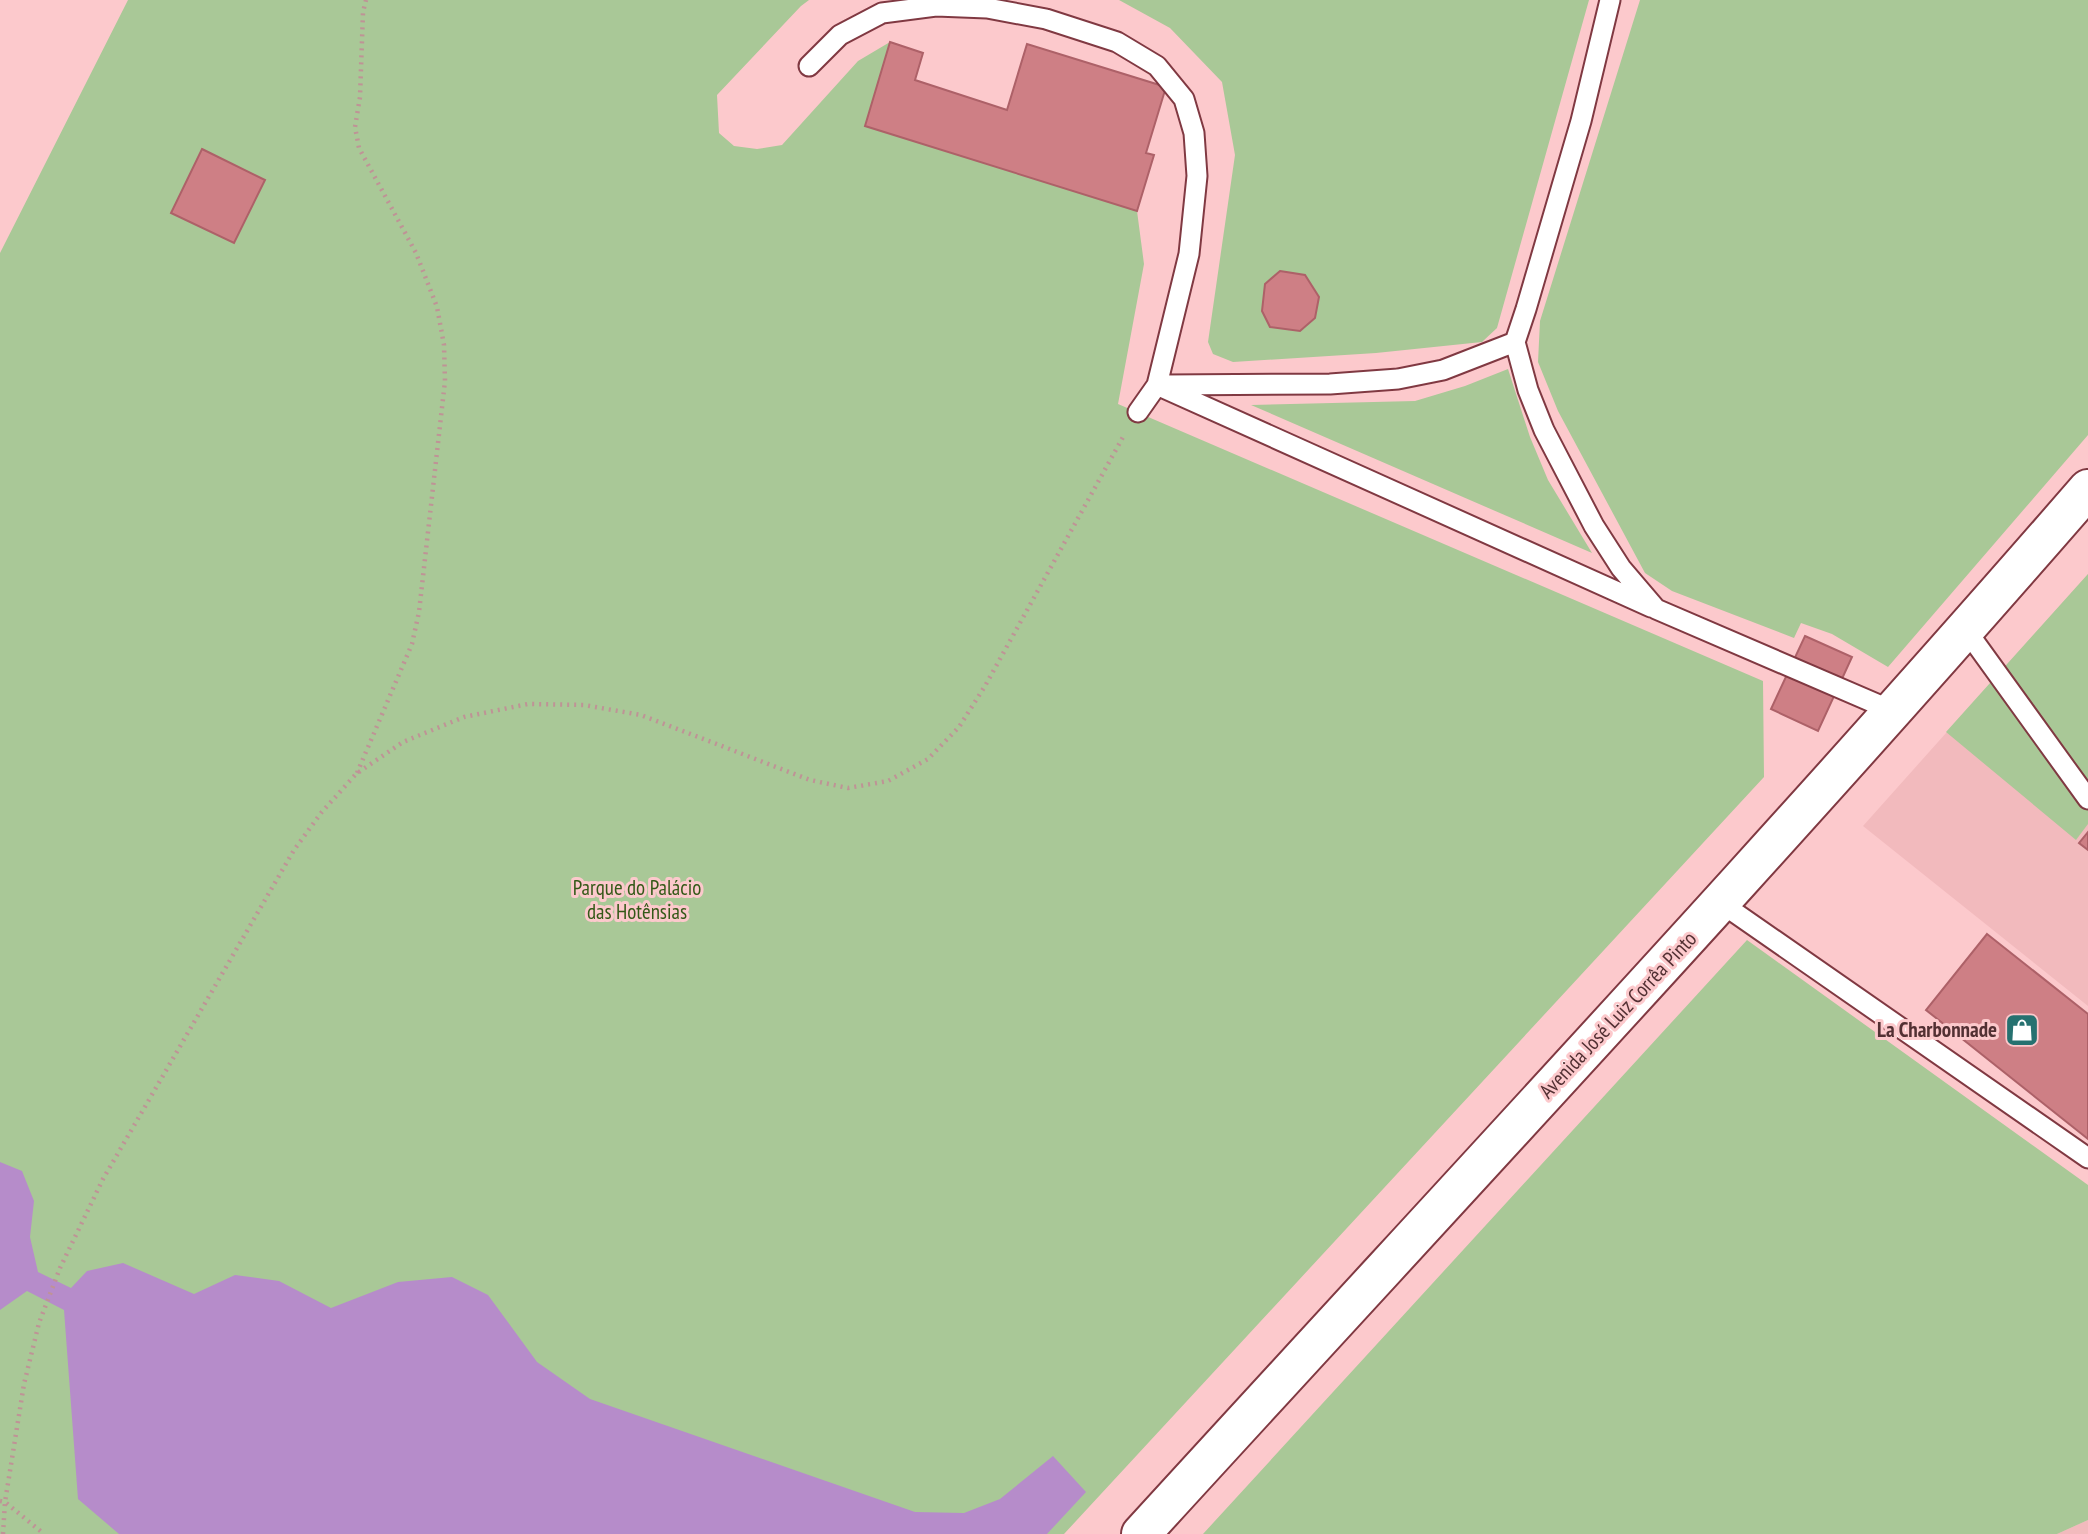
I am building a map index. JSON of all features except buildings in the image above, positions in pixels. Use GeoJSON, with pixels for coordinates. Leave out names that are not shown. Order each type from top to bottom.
{"type":"FeatureCollection","features":[{"type":"Feature","properties":{"kind":"street","name":"Avenida José Luiz Corrêa Pinto"},"geometry":{"type":"LineString","coordinates":[[1141,1534],[1721,903],[1966,630],[2088,489]]}},
{"type":"Feature","properties":{"kind":"lane"},"geometry":{"type":"LineString","coordinates":[[1610,0],[1581,121],[1515,342],[1528,390],[1544,430],[1594,526],[1621,568],[1656,609]]}},
{"type":"Feature","properties":{"kind":"lane"},"geometry":{"type":"LineString","coordinates":[[808,66],[839,34],[882,13],[936,6],[987,9],[1046,19],[1117,42],[1157,66],[1184,99],[1194,133],[1197,176],[1189,254],[1157,385],[1138,412]]}},
{"type":"Feature","properties":{"kind":"lane"},"geometry":{"type":"LineString","coordinates":[[1157,385],[1330,384],[1398,379],[1443,370],[1515,342]]}},
{"type":"Feature","properties":{"kind":"lane"},"geometry":{"type":"LineString","coordinates":[[1157,385],[1656,609],[1893,711]]}},
{"type":"Feature","properties":{"kind":"lane"},"geometry":{"type":"LineString","coordinates":[[1966,630],[2088,799]]}},
{"type":"Feature","properties":{"kind":"lane"},"geometry":{"type":"LineString","coordinates":[[1721,903],[2088,1158]]}},
{"type":"Feature","properties":{"kind":"path"},"geometry":{"type":"LineString","coordinates":[[356,774],[412,644],[419,612],[445,381],[444,345],[437,307],[416,253],[359,148],[355,127],[360,97],[363,12],[366,0]]}},
{"type":"Feature","properties":{"kind":"path"},"geometry":{"type":"LineString","coordinates":[[3,1534],[2,1502],[24,1384],[41,1317],[60,1268],[103,1179],[294,850],[321,813],[356,774],[403,742],[464,717],[528,704],[542,704],[584,705],[641,715],[810,780],[848,788],[888,781],[928,759],[959,727],[985,686],[1138,412]]}},
{"type":"Feature","properties":{"kind":"path"},"geometry":{"type":"LineString","coordinates":[[2,1502],[44,1534]]}},
{"type":"Feature","properties":{"kind":"shaded area"},"geometry":{"type":"Polygon","coordinates":[[[2088,574],[2088,1006],[1863,826],[2088,574]]]}},
{"type":"Feature","properties":{"kind":"shaded area"},"geometry":{"type":"Polygon","coordinates":[[[0,1162],[22,1171],[34,1201],[30,1237],[38,1272],[71,1288],[87,1271],[123,1263],[194,1294],[235,1275],[279,1281],[331,1308],[398,1282],[452,1277],[488,1295],[537,1362],[590,1399],[915,1512],[964,1513],[1000,1499],[1053,1456],[1086,1492],[1047,1534],[119,1534],[78,1499],[64,1310],[27,1291],[0,1310],[0,1162]]]}},
{"type":"Feature","properties":{"kind":"shaded area"},"geometry":{"type":"Polygon","coordinates":[[[2088,1520],[2088,1534],[2057,1534],[2088,1520]]]}},
{"type":"Feature","properties":{"kind":"green space","name":"Parque do Palácio das Hotênsias"},"geometry":{"type":"Polygon","coordinates":[[[128,0],[809,0],[717,95],[719,133],[734,146],[757,149],[782,145],[858,61],[890,42],[865,126],[1137,211],[1144,264],[1118,404],[1763,681],[1764,777],[1064,1534],[0,1534],[0,253],[128,0]]]}},
{"type":"Feature","properties":{"kind":"green space"},"geometry":{"type":"Polygon","coordinates":[[[1119,0],[1589,0],[1497,328],[1482,342],[1376,353],[1233,362],[1213,354],[1208,342],[1235,155],[1222,82],[1170,28],[1119,0]]]}},
{"type":"Feature","properties":{"kind":"green space"},"geometry":{"type":"Polygon","coordinates":[[[1640,0],[2088,0],[2088,435],[1888,667],[1832,634],[1801,623],[1794,638],[1672,591],[1645,573],[1558,411],[1538,362],[1540,321],[1640,0]]]}},
{"type":"Feature","properties":{"kind":"green space"},"geometry":{"type":"Polygon","coordinates":[[[1508,369],[1530,437],[1548,480],[1592,553],[1251,405],[1415,401],[1508,369]]]}},
{"type":"Feature","properties":{"kind":"green space"},"geometry":{"type":"Polygon","coordinates":[[[2088,574],[2088,824],[2076,840],[1946,732],[2088,574]]]}},
{"type":"Feature","properties":{"kind":"green space"},"geometry":{"type":"Polygon","coordinates":[[[1747,940],[2088,1185],[2088,1520],[2057,1534],[1203,1534],[1747,940]]]}},
{"type":"Feature","properties":{"kind":"place","name":"La Charbonnade"},"geometry":{"type":"Point","coordinates":[2022,1030]}}]}
